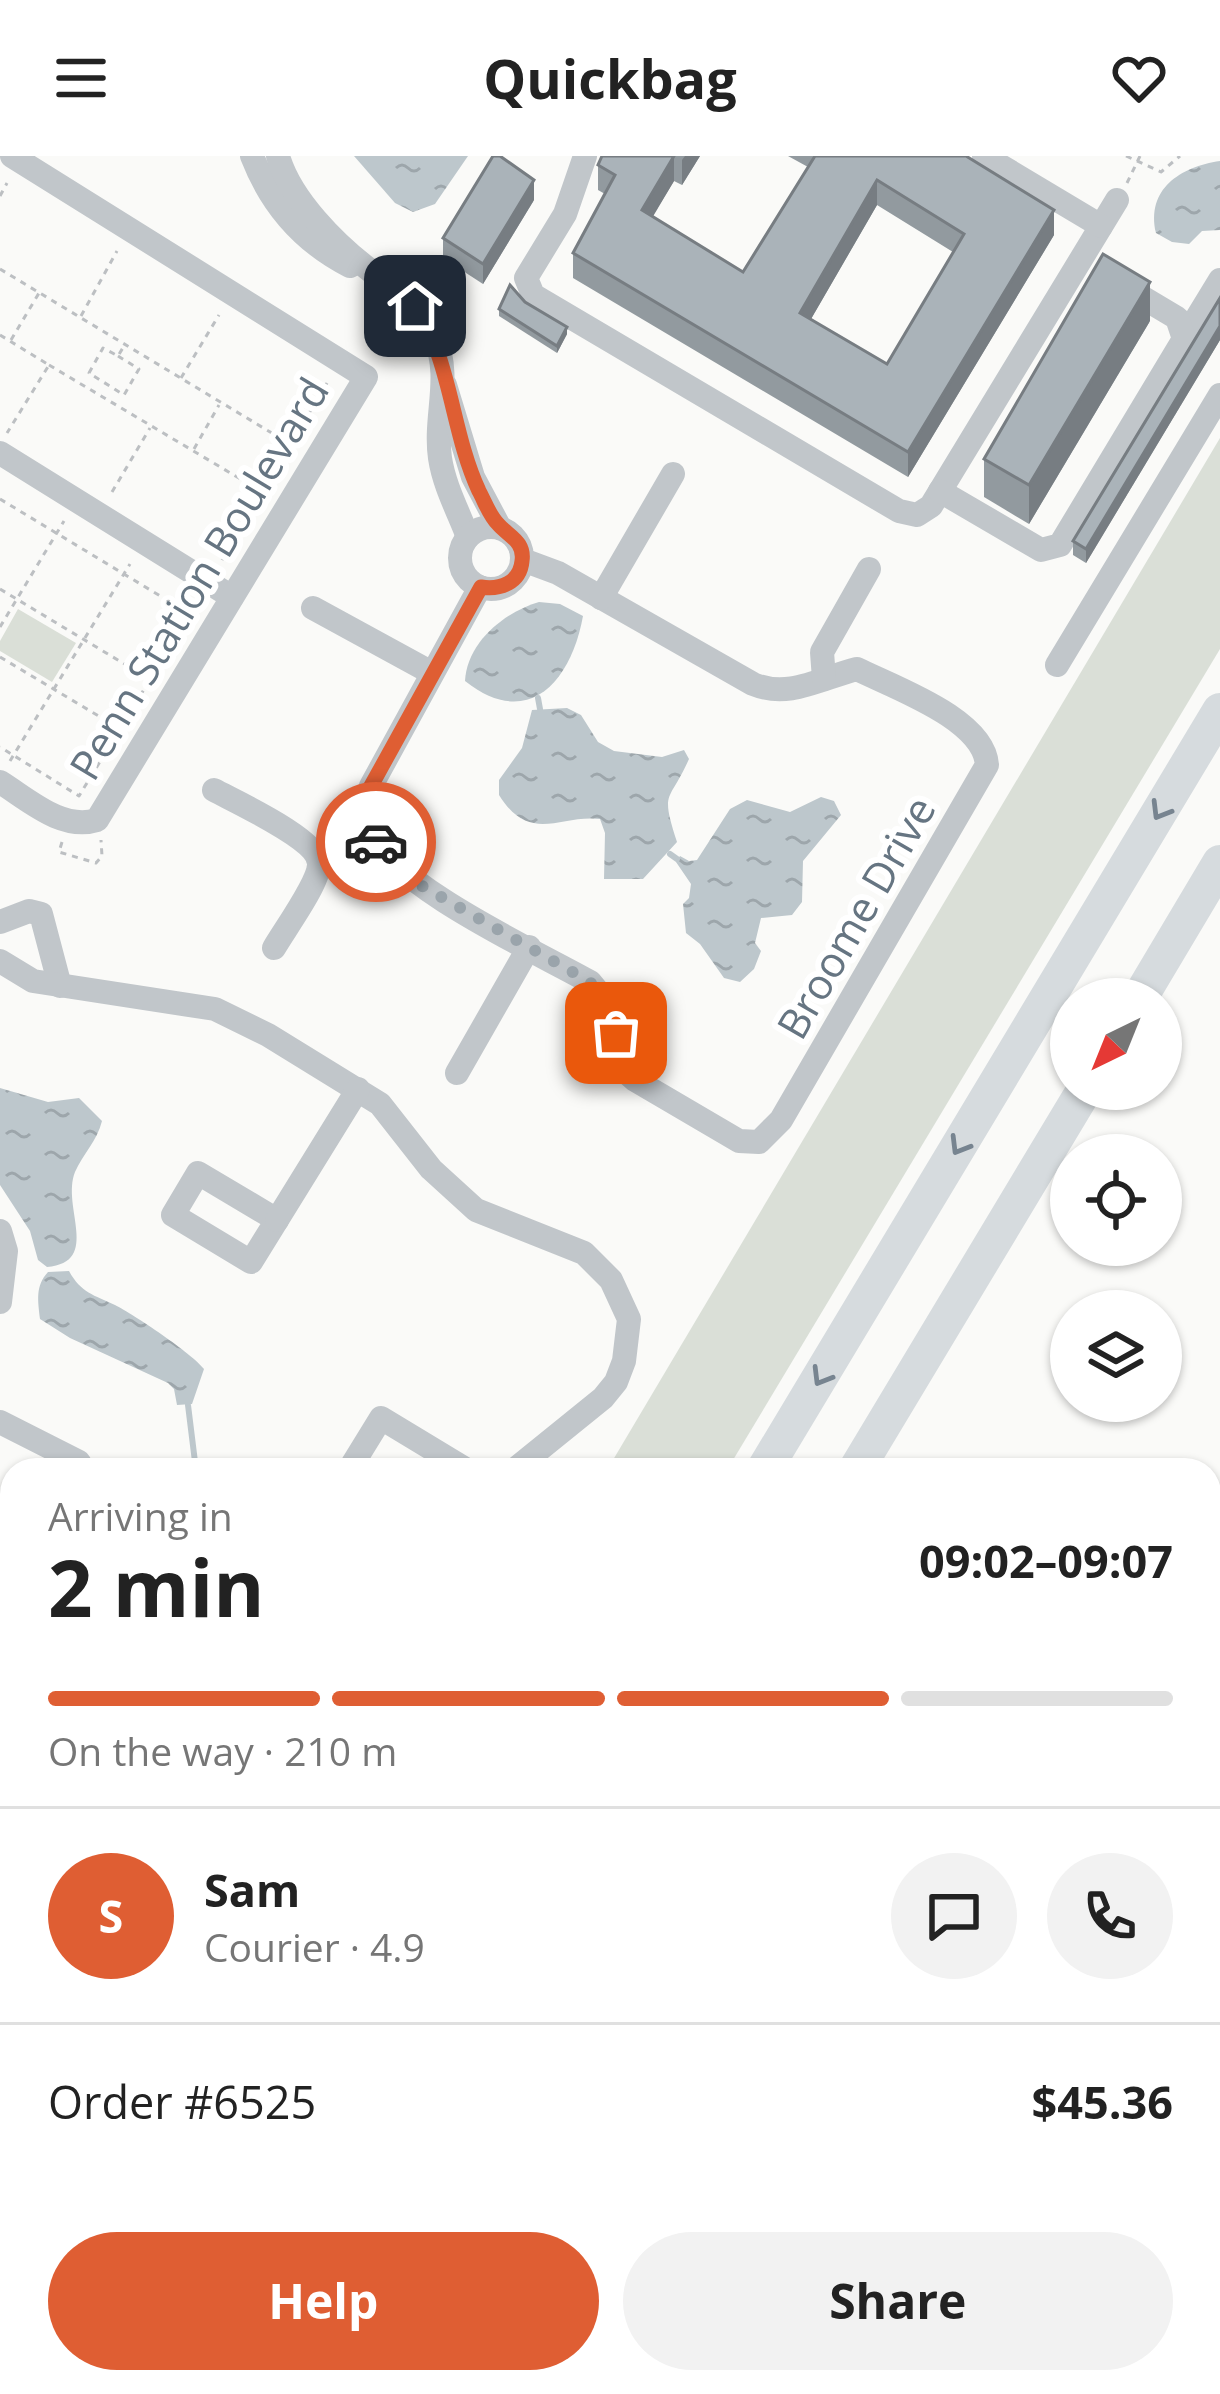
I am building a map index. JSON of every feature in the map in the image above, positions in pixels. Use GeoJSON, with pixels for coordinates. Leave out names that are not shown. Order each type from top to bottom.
{"type":"FeatureCollection","features":[{"type":"Feature","properties":{"kind":"highway"},"geometry":{"type":"LineString","coordinates":[[771,1458],[1220,711]]}},
{"type":"Feature","properties":{"kind":"highway"},"geometry":{"type":"LineString","coordinates":[[1151,978],[1220,863]]}},
{"type":"Feature","properties":{"kind":"highway"},"geometry":{"type":"LineString","coordinates":[[863,1458],[1071,1110]]}},
{"type":"Feature","properties":{"kind":"street"},"geometry":{"type":"LineString","coordinates":[[252,156],[285,218],[336,259],[370,270]]}},
{"type":"Feature","properties":{"kind":"street"},"geometry":{"type":"LineString","coordinates":[[278,156],[305,203],[370,270],[415,306],[433,334],[473,477],[500,528],[517,540],[523,560],[508,584],[481,587],[461,565],[462,545],[477,530],[500,528]]}},
{"type":"Feature","properties":{"kind":"street"},"geometry":{"type":"LineString","coordinates":[[585,156],[565,214],[526,278],[533,295],[899,512],[917,514],[935,498],[1117,200]]}},
{"type":"Feature","properties":{"kind":"street"},"geometry":{"type":"LineString","coordinates":[[984,156],[1101,226]]}},
{"type":"Feature","properties":{"kind":"street"},"geometry":{"type":"LineString","coordinates":[[10,169],[130,229],[232,293]]}},
{"type":"Feature","properties":{"kind":"street"},"geometry":{"type":"LineString","coordinates":[[1080,260],[1177,318],[1184,339]]}},
{"type":"Feature","properties":{"kind":"street"},"geometry":{"type":"LineString","coordinates":[[935,498],[1041,550],[1060,545],[1220,280]]}},
{"type":"Feature","properties":{"kind":"street","name":"Penn Station Boulevard"},"geometry":{"type":"LineString","coordinates":[[99,830],[173,693],[366,376],[232,293]]}},
{"type":"Feature","properties":{"kind":"street"},"geometry":{"type":"LineString","coordinates":[[445,382],[438,424],[440,459],[468,537]]}},
{"type":"Feature","properties":{"kind":"street"},"geometry":{"type":"LineString","coordinates":[[1057,665],[1220,395]]}},
{"type":"Feature","properties":{"kind":"street"},"geometry":{"type":"LineString","coordinates":[[2,444],[76,500],[232,596]]}},
{"type":"Feature","properties":{"kind":"street"},"geometry":{"type":"LineString","coordinates":[[601,598],[673,474]]}},
{"type":"Feature","properties":{"kind":"street"},"geometry":{"type":"LineString","coordinates":[[523,560],[558,573],[772,692],[824,679],[821,652],[869,569]]}},
{"type":"Feature","properties":{"kind":"street"},"geometry":{"type":"LineString","coordinates":[[457,1073],[529,946],[403,873],[370,832],[364,810],[371,786],[481,587]]}},
{"type":"Feature","properties":{"kind":"street"},"geometry":{"type":"LineString","coordinates":[[313,608],[432,673]]}},
{"type":"Feature","properties":{"kind":"street","name":"Broome Drive"},"geometry":{"type":"LineString","coordinates":[[529,946],[602,993],[627,1073],[635,1080],[739,1141],[760,1142],[782,1120],[988,765],[980,740],[967,726],[857,669],[824,679]]}},
{"type":"Feature","properties":{"kind":"street"},"geometry":{"type":"LineString","coordinates":[[3,774],[65,822],[99,830]]}},
{"type":"Feature","properties":{"kind":"street"},"geometry":{"type":"LineString","coordinates":[[214,790],[304,841],[317,854],[318,871],[274,948]]}},
{"type":"Feature","properties":{"kind":"street"},"geometry":{"type":"LineString","coordinates":[[317,854],[370,832]]}},
{"type":"Feature","properties":{"kind":"street"},"geometry":{"type":"LineString","coordinates":[[0,922],[29,911],[41,914],[60,986]]}},
{"type":"Feature","properties":{"kind":"street"},"geometry":{"type":"LineString","coordinates":[[0,961],[32,982],[215,1009],[380,1104],[431,1169],[476,1210],[584,1253],[611,1280],[629,1319],[629,1342],[616,1382],[604,1398],[529,1458]]}},
{"type":"Feature","properties":{"kind":"street"},"geometry":{"type":"LineString","coordinates":[[277,1220],[358,1089]]}},
{"type":"Feature","properties":{"kind":"street"},"geometry":{"type":"LineString","coordinates":[[0,1231],[7,1251],[0,1302]]}},
{"type":"Feature","properties":{"kind":"street"},"geometry":{"type":"LineString","coordinates":[[356,1458],[381,1418],[447,1458]]}},
{"type":"Feature","properties":{"kind":"street"},"geometry":{"type":"LineString","coordinates":[[0,1422],[71,1458]]}},
{"type":"Feature","properties":{"kind":"path"},"geometry":{"type":"LineString","coordinates":[[1126,156],[1161,172],[1180,156]]}},
{"type":"Feature","properties":{"kind":"path"},"geometry":{"type":"LineString","coordinates":[[1117,200],[1141,156]]}},
{"type":"Feature","properties":{"kind":"path"},"geometry":{"type":"LineString","coordinates":[[0,196],[10,169]]}},
{"type":"Feature","properties":{"kind":"path"},"geometry":{"type":"LineString","coordinates":[[80,318],[130,229]]}},
{"type":"Feature","properties":{"kind":"path"},"geometry":{"type":"LineString","coordinates":[[0,269],[290,444]]}},
{"type":"Feature","properties":{"kind":"path"},"geometry":{"type":"LineString","coordinates":[[10,341],[39,293]]}},
{"type":"Feature","properties":{"kind":"path"},"geometry":{"type":"LineString","coordinates":[[181,379],[232,293]]}},
{"type":"Feature","properties":{"kind":"path"},"geometry":{"type":"LineString","coordinates":[[0,335],[285,507]]}},
{"type":"Feature","properties":{"kind":"path"},"geometry":{"type":"LineString","coordinates":[[118,356],[124,345]]}},
{"type":"Feature","properties":{"kind":"path"},"geometry":{"type":"LineString","coordinates":[[103,348],[125,361],[139,370],[124,394],[89,373],[103,348]]}},
{"type":"Feature","properties":{"kind":"path"},"geometry":{"type":"LineString","coordinates":[[125,361],[132,349]]}},
{"type":"Feature","properties":{"kind":"path"},"geometry":{"type":"LineString","coordinates":[[2,444],[49,365]]}},
{"type":"Feature","properties":{"kind":"path"},"geometry":{"type":"LineString","coordinates":[[221,562],[331,375]]}},
{"type":"Feature","properties":{"kind":"path"},"geometry":{"type":"LineString","coordinates":[[97,393],[103,382]]}},
{"type":"Feature","properties":{"kind":"path"},"geometry":{"type":"LineString","coordinates":[[104,398],[111,387]]}},
{"type":"Feature","properties":{"kind":"path"},"geometry":{"type":"LineString","coordinates":[[193,451],[221,403]]}},
{"type":"Feature","properties":{"kind":"path"},"geometry":{"type":"LineString","coordinates":[[99,514],[151,426]]}},
{"type":"Feature","properties":{"kind":"path"},"geometry":{"type":"LineString","coordinates":[[0,429],[2,444]]}},
{"type":"Feature","properties":{"kind":"path"},"geometry":{"type":"LineString","coordinates":[[0,500],[190,614],[80,796],[0,747]]}},
{"type":"Feature","properties":{"kind":"path"},"geometry":{"type":"LineString","coordinates":[[0,627],[76,500]]}},
{"type":"Feature","properties":{"kind":"path"},"geometry":{"type":"LineString","coordinates":[[3,774],[143,542]]}},
{"type":"Feature","properties":{"kind":"path"},"geometry":{"type":"LineString","coordinates":[[0,590],[173,693]]}},
{"type":"Feature","properties":{"kind":"path"},"geometry":{"type":"LineString","coordinates":[[0,657],[144,743]]}},
{"type":"Feature","properties":{"kind":"path"},"geometry":{"type":"LineString","coordinates":[[65,822],[67,833],[59,852],[96,863],[102,856],[99,830]]}},
{"type":"Feature","properties":{"kind":"shaded area"},"geometry":{"type":"Polygon","coordinates":[[[1220,438],[1220,649],[734,1458],[614,1458],[1220,438]]]}},
{"type":"Feature","properties":{"kind":"shaded area"},"geometry":{"type":"Polygon","coordinates":[[[18,609],[76,643],[52,682],[0,651],[0,641],[18,609]]]}},
{"type":"Feature","properties":{"kind":"water"},"geometry":{"type":"Polygon","coordinates":[[[354,156],[468,156],[435,204],[413,212],[395,203],[354,156]]]}},
{"type":"Feature","properties":{"kind":"water"},"geometry":{"type":"Polygon","coordinates":[[[1220,161],[1220,230],[1202,231],[1189,244],[1156,233],[1156,204],[1169,183],[1192,169],[1220,161]]]}},
{"type":"Feature","properties":{"kind":"water"},"geometry":{"type":"Polygon","coordinates":[[[539,602],[560,604],[583,616],[577,640],[557,679],[527,700],[508,701],[465,681],[473,654],[490,631],[513,613],[539,602]]]}},
{"type":"Feature","properties":{"kind":"water"},"geometry":{"type":"Polygon","coordinates":[[[567,708],[581,715],[598,742],[614,751],[662,757],[684,750],[689,759],[668,804],[677,842],[643,879],[604,879],[605,833],[600,819],[534,823],[522,819],[499,795],[499,780],[522,748],[532,710],[567,708]]]}},
{"type":"Feature","properties":{"kind":"water"},"geometry":{"type":"Polygon","coordinates":[[[821,797],[834,801],[841,815],[803,861],[802,902],[792,915],[761,918],[755,943],[761,951],[754,969],[740,982],[724,978],[686,933],[683,904],[691,884],[676,862],[680,856],[697,860],[730,809],[747,800],[790,812],[821,797]]]}},
{"type":"Feature","properties":{"kind":"water"},"geometry":{"type":"Polygon","coordinates":[[[0,1088],[48,1102],[79,1098],[102,1121],[75,1172],[76,1244],[73,1255],[63,1263],[47,1267],[38,1260],[30,1231],[0,1185],[0,1088]]]}},
{"type":"Feature","properties":{"kind":"water"},"geometry":{"type":"Polygon","coordinates":[[[69,1271],[83,1289],[148,1325],[204,1369],[192,1404],[177,1405],[168,1383],[40,1319],[38,1294],[44,1277],[48,1272],[69,1271]]]}},
{"type":"Feature","properties":{"kind":"building"},"geometry":{"type":"Polygon","coordinates":[[[493,156],[534,180],[483,264],[443,238],[493,156]]]}},
{"type":"Feature","properties":{"kind":"building"},"geometry":{"type":"Polygon","coordinates":[[[602,156],[674,156],[642,210],[743,272],[815,156],[966,156],[1054,210],[908,452],[573,253],[615,175],[598,165],[602,156]],[[877,180],[800,313],[887,364],[964,234],[877,180]]]}},
{"type":"Feature","properties":{"kind":"building"},"geometry":{"type":"Polygon","coordinates":[[[1103,254],[1150,282],[1029,485],[984,459],[1103,254]]]}},
{"type":"Feature","properties":{"kind":"building"},"geometry":{"type":"Polygon","coordinates":[[[510,285],[525,302],[567,327],[557,346],[499,309],[510,285]]]}},
{"type":"Feature","properties":{"kind":"building"},"geometry":{"type":"Polygon","coordinates":[[[1220,298],[1220,326],[1086,549],[1073,541],[1220,298]]]}},
{"type":"Feature","properties":{"kind":"waterway"},"geometry":{"type":"LineString","coordinates":[[538,698],[540,709]]}},
{"type":"Feature","properties":{"kind":"waterway"},"geometry":{"type":"LineString","coordinates":[[670,854],[677,859]]}},
{"type":"Feature","properties":{"kind":"waterway"},"geometry":{"type":"LineString","coordinates":[[188,1405],[195,1458]]}},
{"type":"Feature","properties":{"kind":"way so far"},"geometry":{"type":"LineString","coordinates":[[376,842],[386,857],[422,886],[590,982],[609,1005],[616,1033]]}},
{"type":"Feature","properties":{"kind":"route"},"geometry":{"type":"LineString","coordinates":[[376,842],[364,810],[371,786],[481,587],[508,584],[523,560],[517,540],[500,528],[473,477],[443,360],[415,306]]}}]}
